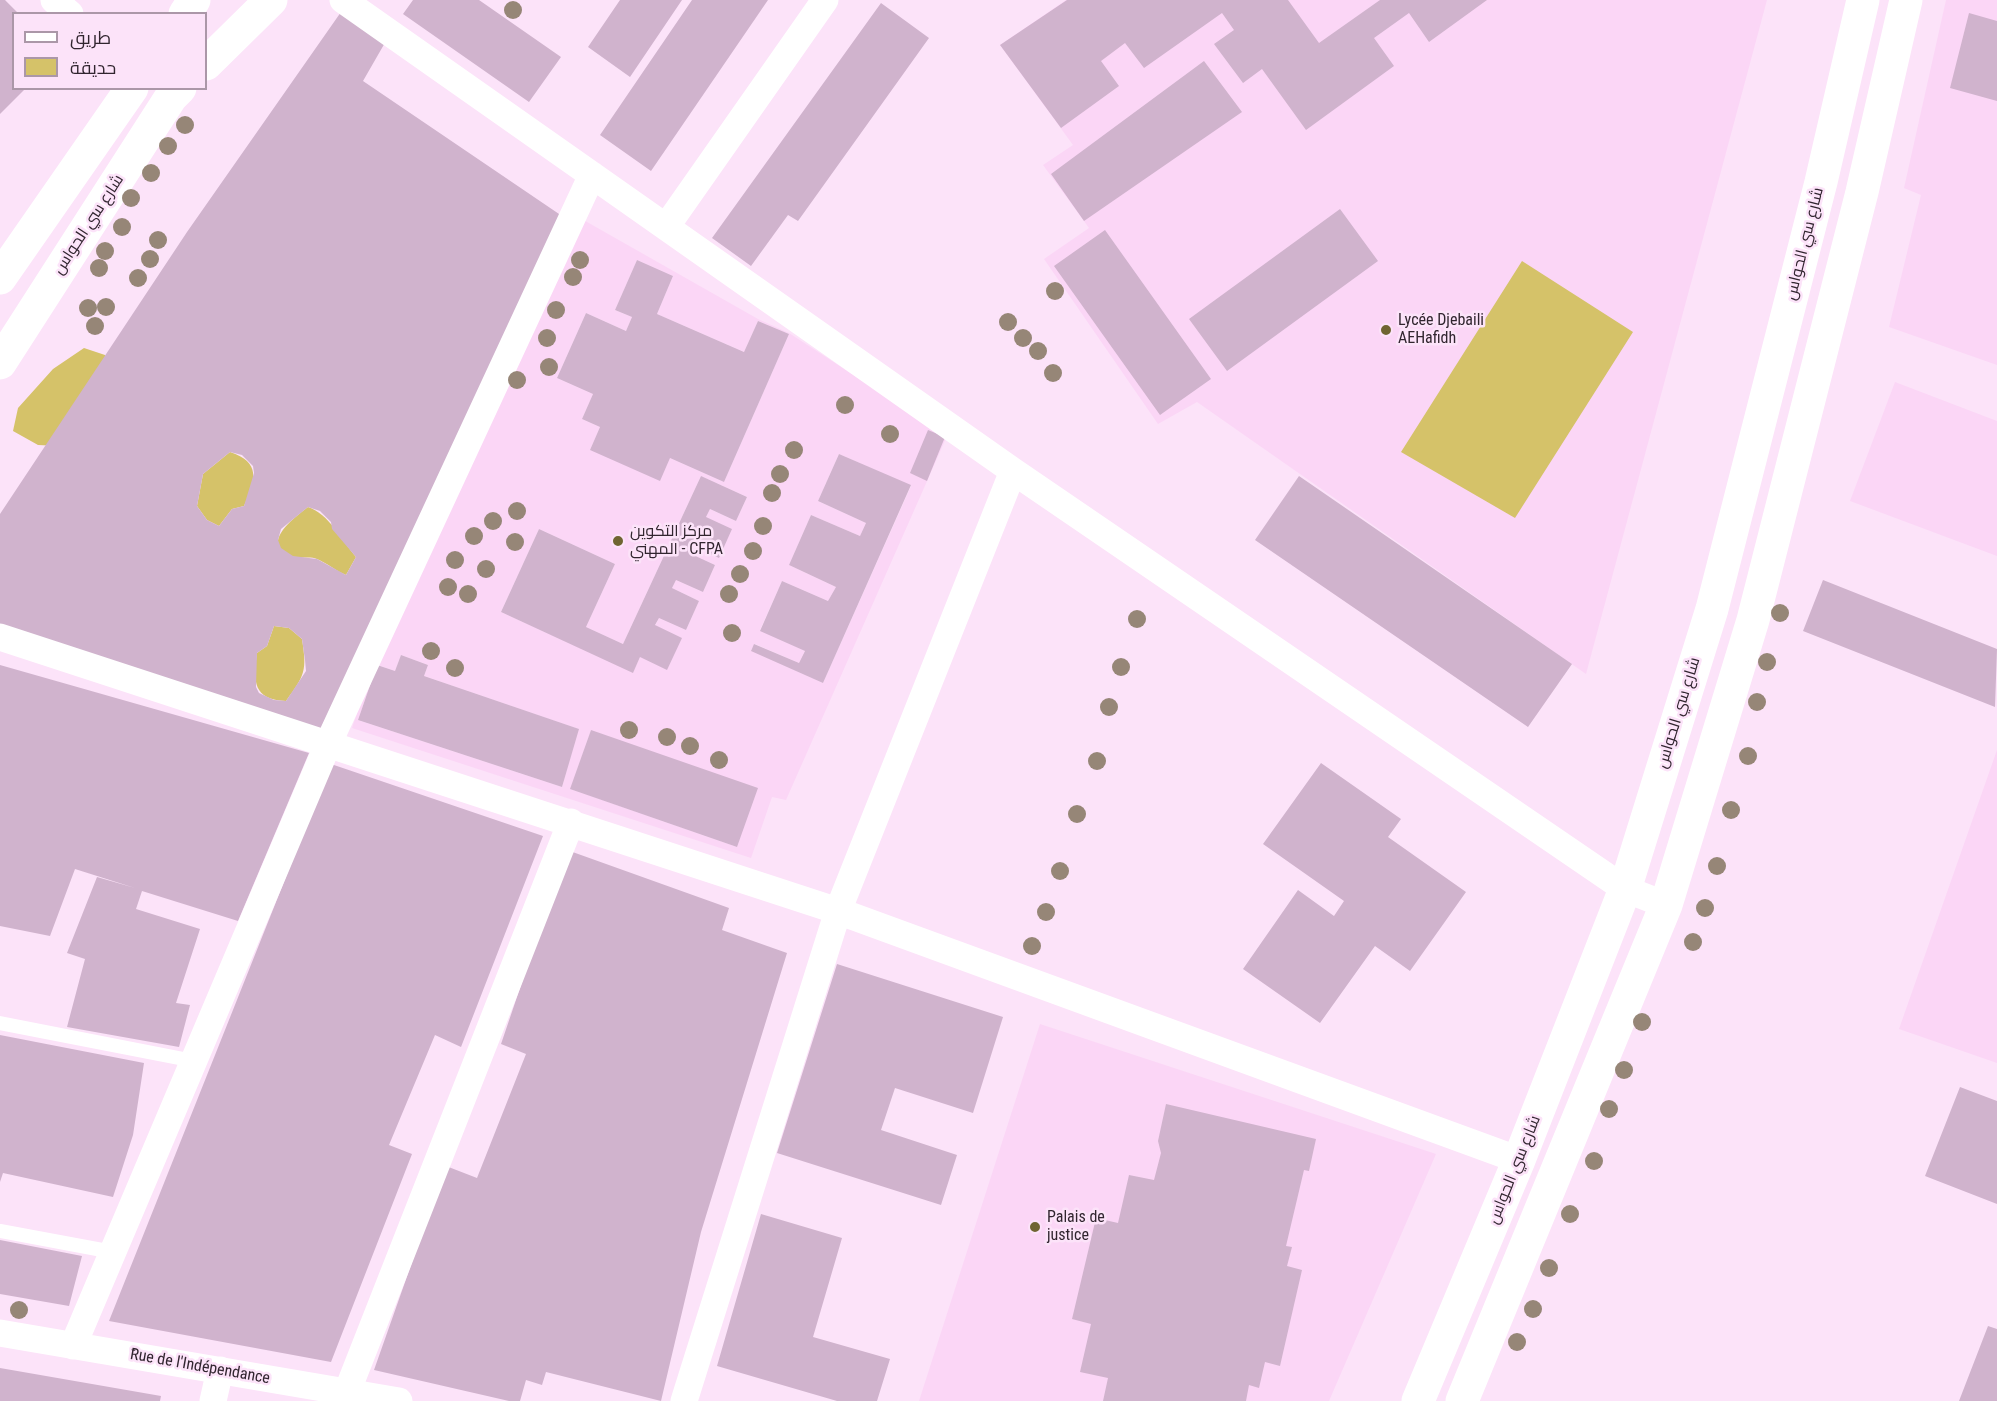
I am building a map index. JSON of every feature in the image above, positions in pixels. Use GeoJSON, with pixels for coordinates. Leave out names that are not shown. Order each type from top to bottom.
{"type":"FeatureCollection","features":[{"type":"Feature","properties":{"kind":"main road"},"geometry":{"type":"LineString","coordinates":[[207,63],[271,0]]}},
{"type":"Feature","properties":{"kind":"main road","name":"شارع سي الحواس"},"geometry":{"type":"LineString","coordinates":[[1418,1401],[1520,1160],[1625,889],[1712,609],[1818,194],[1863,0]]}},
{"type":"Feature","properties":{"kind":"main road"},"geometry":{"type":"LineString","coordinates":[[1462,1401],[1666,905],[1753,620],[1862,192],[1906,0]]}},
{"type":"Feature","properties":{"kind":"main road"},"geometry":{"type":"LineString","coordinates":[[0,278],[131,90]]}},
{"type":"Feature","properties":{"kind":"main road","name":"شارع سي الحواس"},"geometry":{"type":"LineString","coordinates":[[0,363],[171,91]]}},
{"type":"Feature","properties":{"kind":"street"},"geometry":{"type":"LineString","coordinates":[[54,0],[68,12]]}},
{"type":"Feature","properties":{"kind":"street"},"geometry":{"type":"LineString","coordinates":[[344,0],[1013,471],[1625,889],[1666,905]]}},
{"type":"Feature","properties":{"kind":"street"},"geometry":{"type":"LineString","coordinates":[[666,227],[825,0]]}},
{"type":"Feature","properties":{"kind":"street"},"geometry":{"type":"LineString","coordinates":[[73,1346],[328,744],[592,175]]}},
{"type":"Feature","properties":{"kind":"street"},"geometry":{"type":"LineString","coordinates":[[684,1401],[838,911],[1013,471]]}},
{"type":"Feature","properties":{"kind":"street"},"geometry":{"type":"LineString","coordinates":[[0,637],[838,911],[1520,1160]]}},
{"type":"Feature","properties":{"kind":"street"},"geometry":{"type":"LineString","coordinates":[[347,1392],[571,822]]}},
{"type":"Feature","properties":{"kind":"street","name":"ٌRue de l'Indépendance"},"geometry":{"type":"LineString","coordinates":[[0,1333],[399,1401]]}},
{"type":"Feature","properties":{"kind":"street"},"geometry":{"type":"LineString","coordinates":[[213,1401],[220,1370]]}},
{"type":"Feature","properties":{"kind":"lane"},"geometry":{"type":"LineString","coordinates":[[0,1023],[195,1061]]}},
{"type":"Feature","properties":{"kind":"lane"},"geometry":{"type":"LineString","coordinates":[[0,1231],[113,1252]]}},
{"type":"Feature","properties":{"kind":"shaded area","name":"Lycée Djebaili AEHafidh"},"geometry":{"type":"Polygon","coordinates":[[[1066,0],[1767,0],[1586,674],[1197,402],[1158,424],[1044,259],[1089,228],[1043,165],[1073,145],[1000,45],[1066,0]]]}},
{"type":"Feature","properties":{"kind":"shaded area"},"geometry":{"type":"Polygon","coordinates":[[[1946,0],[1997,0],[1997,365],[1889,327],[1921,195],[1904,188],[1946,0]]]}},
{"type":"Feature","properties":{"kind":"shaded area","name":"مركز التكوين المهني - CFPA"},"geometry":{"type":"Polygon","coordinates":[[[580,218],[758,319],[789,333],[947,436],[786,800],[772,797],[751,858],[352,728],[378,651],[580,218]],[[637,260],[615,310],[632,317],[626,331],[586,313],[557,378],[593,394],[582,419],[600,427],[590,450],[670,458],[724,482],[789,334],[758,321],[744,352],[657,314],[673,276],[637,260]],[[839,454],[818,501],[866,523],[860,536],[811,515],[789,565],[836,587],[828,601],[782,581],[760,630],[805,651],[799,663],[755,644],[751,650],[823,683],[911,486],[839,454]],[[701,476],[623,644],[586,627],[615,564],[539,529],[501,612],[633,672],[659,618],[686,630],[699,601],[672,588],[676,580],[703,592],[715,565],[689,553],[710,509],[736,521],[747,497],[701,476]],[[401,655],[395,671],[377,665],[358,720],[562,787],[578,729],[424,676],[428,665],[401,655]],[[591,730],[571,789],[737,847],[591,730]]]}},
{"type":"Feature","properties":{"kind":"shaded area"},"geometry":{"type":"Polygon","coordinates":[[[1895,382],[1997,421],[1997,556],[1850,501],[1895,382]]]}},
{"type":"Feature","properties":{"kind":"shaded area"},"geometry":{"type":"Polygon","coordinates":[[[1997,750],[1997,1063],[1899,1029],[1997,750]]]}},
{"type":"Feature","properties":{"kind":"shaded area"},"geometry":{"type":"Polygon","coordinates":[[[1040,1024],[1436,1154],[1329,1401],[919,1401],[1040,1024]]]}},
{"type":"Feature","properties":{"kind":"green space"},"geometry":{"type":"Polygon","coordinates":[[[1522,261],[1633,332],[1515,518],[1401,452],[1522,261]]]}},
{"type":"Feature","properties":{"kind":"green space"},"geometry":{"type":"Polygon","coordinates":[[[84,348],[105,355],[113,368],[79,447],[38,445],[13,431],[18,408],[53,369],[84,348]]]}},
{"type":"Feature","properties":{"kind":"green space"},"geometry":{"type":"Polygon","coordinates":[[[230,452],[247,461],[253,473],[253,480],[244,506],[232,509],[219,526],[207,520],[197,506],[203,474],[230,452]]]}},
{"type":"Feature","properties":{"kind":"green space"},"geometry":{"type":"Polygon","coordinates":[[[308,507],[328,521],[356,557],[346,575],[317,559],[294,557],[283,552],[279,546],[278,539],[282,532],[308,507]]]}},
{"type":"Feature","properties":{"kind":"green space"},"geometry":{"type":"Polygon","coordinates":[[[274,626],[289,628],[302,639],[303,672],[286,701],[275,700],[261,693],[256,680],[257,653],[267,646],[274,626]]]}},
{"type":"Feature","properties":{"kind":"building"},"geometry":{"type":"Polygon","coordinates":[[[0,0],[5,0],[17,12],[12,12],[12,90],[24,90],[0,114],[0,0]]]}},
{"type":"Feature","properties":{"kind":"building"},"geometry":{"type":"Polygon","coordinates":[[[413,0],[479,0],[561,57],[529,102],[403,14],[413,0]]]}},
{"type":"Feature","properties":{"kind":"building"},"geometry":{"type":"Polygon","coordinates":[[[620,0],[682,0],[630,77],[588,47],[620,0]]]}},
{"type":"Feature","properties":{"kind":"building"},"geometry":{"type":"Polygon","coordinates":[[[692,0],[768,0],[651,171],[600,135],[692,0]]]}},
{"type":"Feature","properties":{"kind":"building"},"geometry":{"type":"Polygon","coordinates":[[[1067,0],[1288,0],[1319,43],[1380,0],[1487,0],[1429,42],[1409,13],[1374,38],[1394,66],[1306,130],[1262,69],[1243,83],[1214,44],[1234,30],[1222,13],[1144,68],[1125,43],[1101,61],[1119,86],[1061,128],[1000,45],[1067,0]]]}},
{"type":"Feature","properties":{"kind":"building"},"geometry":{"type":"Polygon","coordinates":[[[881,3],[929,38],[798,221],[788,215],[751,266],[712,238],[881,3]]]}},
{"type":"Feature","properties":{"kind":"building"},"geometry":{"type":"Polygon","coordinates":[[[341,12],[386,41],[363,81],[562,216],[316,739],[0,636],[0,514],[187,232],[341,12]],[[230,452],[203,474],[197,506],[207,520],[219,526],[232,509],[244,506],[254,473],[253,466],[242,455],[230,452]],[[308,507],[281,529],[278,540],[281,548],[293,556],[317,559],[346,575],[356,557],[332,529],[331,522],[320,511],[308,507]],[[274,626],[267,646],[257,653],[256,687],[259,693],[274,700],[286,701],[306,671],[302,639],[289,628],[274,626]]]}},
{"type":"Feature","properties":{"kind":"building"},"geometry":{"type":"Polygon","coordinates":[[[1969,13],[1997,21],[1997,101],[1950,88],[1969,13]]]}},
{"type":"Feature","properties":{"kind":"building"},"geometry":{"type":"Polygon","coordinates":[[[1204,61],[1242,112],[1084,221],[1051,174],[1204,61]]]}},
{"type":"Feature","properties":{"kind":"building"},"geometry":{"type":"Polygon","coordinates":[[[1340,209],[1378,261],[1227,371],[1189,319],[1340,209]]]}},
{"type":"Feature","properties":{"kind":"building"},"geometry":{"type":"Polygon","coordinates":[[[1105,230],[1211,379],[1160,415],[1054,266],[1105,230]]]}},
{"type":"Feature","properties":{"kind":"building"},"geometry":{"type":"Polygon","coordinates":[[[637,260],[673,276],[657,314],[744,352],[758,321],[789,334],[724,482],[670,458],[660,481],[590,450],[600,427],[582,419],[593,394],[557,378],[586,313],[626,331],[632,317],[615,310],[637,260]]]}},
{"type":"Feature","properties":{"kind":"building"},"geometry":{"type":"Polygon","coordinates":[[[928,430],[945,437],[927,481],[910,473],[928,430]]]}},
{"type":"Feature","properties":{"kind":"building"},"geometry":{"type":"Polygon","coordinates":[[[839,454],[911,485],[823,683],[751,651],[754,644],[799,663],[805,651],[760,631],[782,581],[828,601],[836,587],[789,565],[811,515],[860,536],[866,523],[818,501],[839,454]]]}},
{"type":"Feature","properties":{"kind":"building"},"geometry":{"type":"Polygon","coordinates":[[[701,476],[747,497],[736,521],[710,509],[706,517],[732,529],[719,558],[693,546],[689,553],[715,565],[703,592],[676,580],[672,588],[699,601],[686,630],[659,618],[655,625],[682,638],[667,670],[640,657],[633,673],[501,612],[539,529],[615,564],[586,627],[623,644],[701,476]]]}},
{"type":"Feature","properties":{"kind":"building"},"geometry":{"type":"Polygon","coordinates":[[[1299,476],[1572,664],[1528,727],[1255,540],[1299,476]]]}},
{"type":"Feature","properties":{"kind":"building"},"geometry":{"type":"Polygon","coordinates":[[[1823,580],[1997,649],[1995,707],[1803,631],[1823,580]]]}},
{"type":"Feature","properties":{"kind":"building"},"geometry":{"type":"Polygon","coordinates":[[[401,655],[428,665],[424,676],[579,729],[562,787],[358,720],[377,665],[395,671],[401,655]]]}},
{"type":"Feature","properties":{"kind":"building"},"geometry":{"type":"Polygon","coordinates":[[[0,665],[309,753],[238,921],[142,891],[136,909],[200,929],[176,1003],[190,1005],[179,1047],[67,1027],[85,959],[67,953],[97,877],[135,888],[75,869],[50,936],[0,926],[0,665]]]}},
{"type":"Feature","properties":{"kind":"building"},"geometry":{"type":"Polygon","coordinates":[[[591,730],[758,788],[737,847],[570,789],[591,730]]]}},
{"type":"Feature","properties":{"kind":"building"},"geometry":{"type":"Polygon","coordinates":[[[1321,763],[1401,819],[1388,837],[1466,892],[1410,971],[1375,946],[1320,1023],[1243,969],[1298,890],[1334,916],[1344,901],[1263,844],[1321,763]]]}},
{"type":"Feature","properties":{"kind":"building"},"geometry":{"type":"Polygon","coordinates":[[[331,764],[543,836],[461,1047],[435,1035],[389,1145],[412,1154],[331,1362],[109,1321],[331,764]]]}},
{"type":"Feature","properties":{"kind":"building"},"geometry":{"type":"Polygon","coordinates":[[[567,850],[729,908],[722,930],[787,953],[701,1232],[661,1401],[546,1372],[542,1385],[526,1380],[520,1401],[509,1401],[374,1370],[446,1166],[477,1178],[526,1054],[501,1044],[567,850]]]}},
{"type":"Feature","properties":{"kind":"building"},"geometry":{"type":"Polygon","coordinates":[[[837,964],[1003,1017],[973,1113],[895,1088],[881,1130],[957,1155],[941,1205],[777,1153],[837,964]]]}},
{"type":"Feature","properties":{"kind":"building"},"geometry":{"type":"Polygon","coordinates":[[[0,1035],[144,1063],[133,1135],[113,1197],[3,1173],[0,1182],[0,1035]]]}},
{"type":"Feature","properties":{"kind":"building"},"geometry":{"type":"Polygon","coordinates":[[[1960,1087],[1997,1101],[1997,1204],[1925,1176],[1960,1087]]]}},
{"type":"Feature","properties":{"kind":"building"},"geometry":{"type":"Polygon","coordinates":[[[1166,1104],[1316,1139],[1309,1171],[1304,1170],[1286,1246],[1292,1247],[1287,1266],[1302,1270],[1280,1366],[1265,1362],[1259,1388],[1249,1385],[1246,1401],[1103,1401],[1108,1378],[1080,1372],[1091,1324],[1072,1319],[1096,1218],[1118,1223],[1129,1175],[1154,1180],[1161,1153],[1158,1141],[1166,1104]]]}},
{"type":"Feature","properties":{"kind":"building"},"geometry":{"type":"Polygon","coordinates":[[[761,1214],[842,1238],[813,1337],[890,1359],[877,1401],[837,1401],[717,1366],[761,1214]]]}},
{"type":"Feature","properties":{"kind":"building"},"geometry":{"type":"Polygon","coordinates":[[[0,1240],[82,1256],[69,1306],[0,1294],[0,1240]]]}},
{"type":"Feature","properties":{"kind":"building"},"geometry":{"type":"Polygon","coordinates":[[[1988,1326],[1997,1329],[1997,1401],[1959,1401],[1988,1326]]]}},
{"type":"Feature","properties":{"kind":"building"},"geometry":{"type":"Polygon","coordinates":[[[0,1368],[161,1396],[160,1401],[0,1401],[0,1368]]]}},
{"type":"Feature","properties":{"kind":"place","name":"Lycée Djebaili AEHafidh"},"geometry":{"type":"Point","coordinates":[1386,330]}},
{"type":"Feature","properties":{"kind":"place","name":"مركز التكوين المهني - CFPA"},"geometry":{"type":"Point","coordinates":[618,541]}},
{"type":"Feature","properties":{"kind":"place","name":"Palais de justice"},"geometry":{"type":"Point","coordinates":[1035,1227]}}]}
